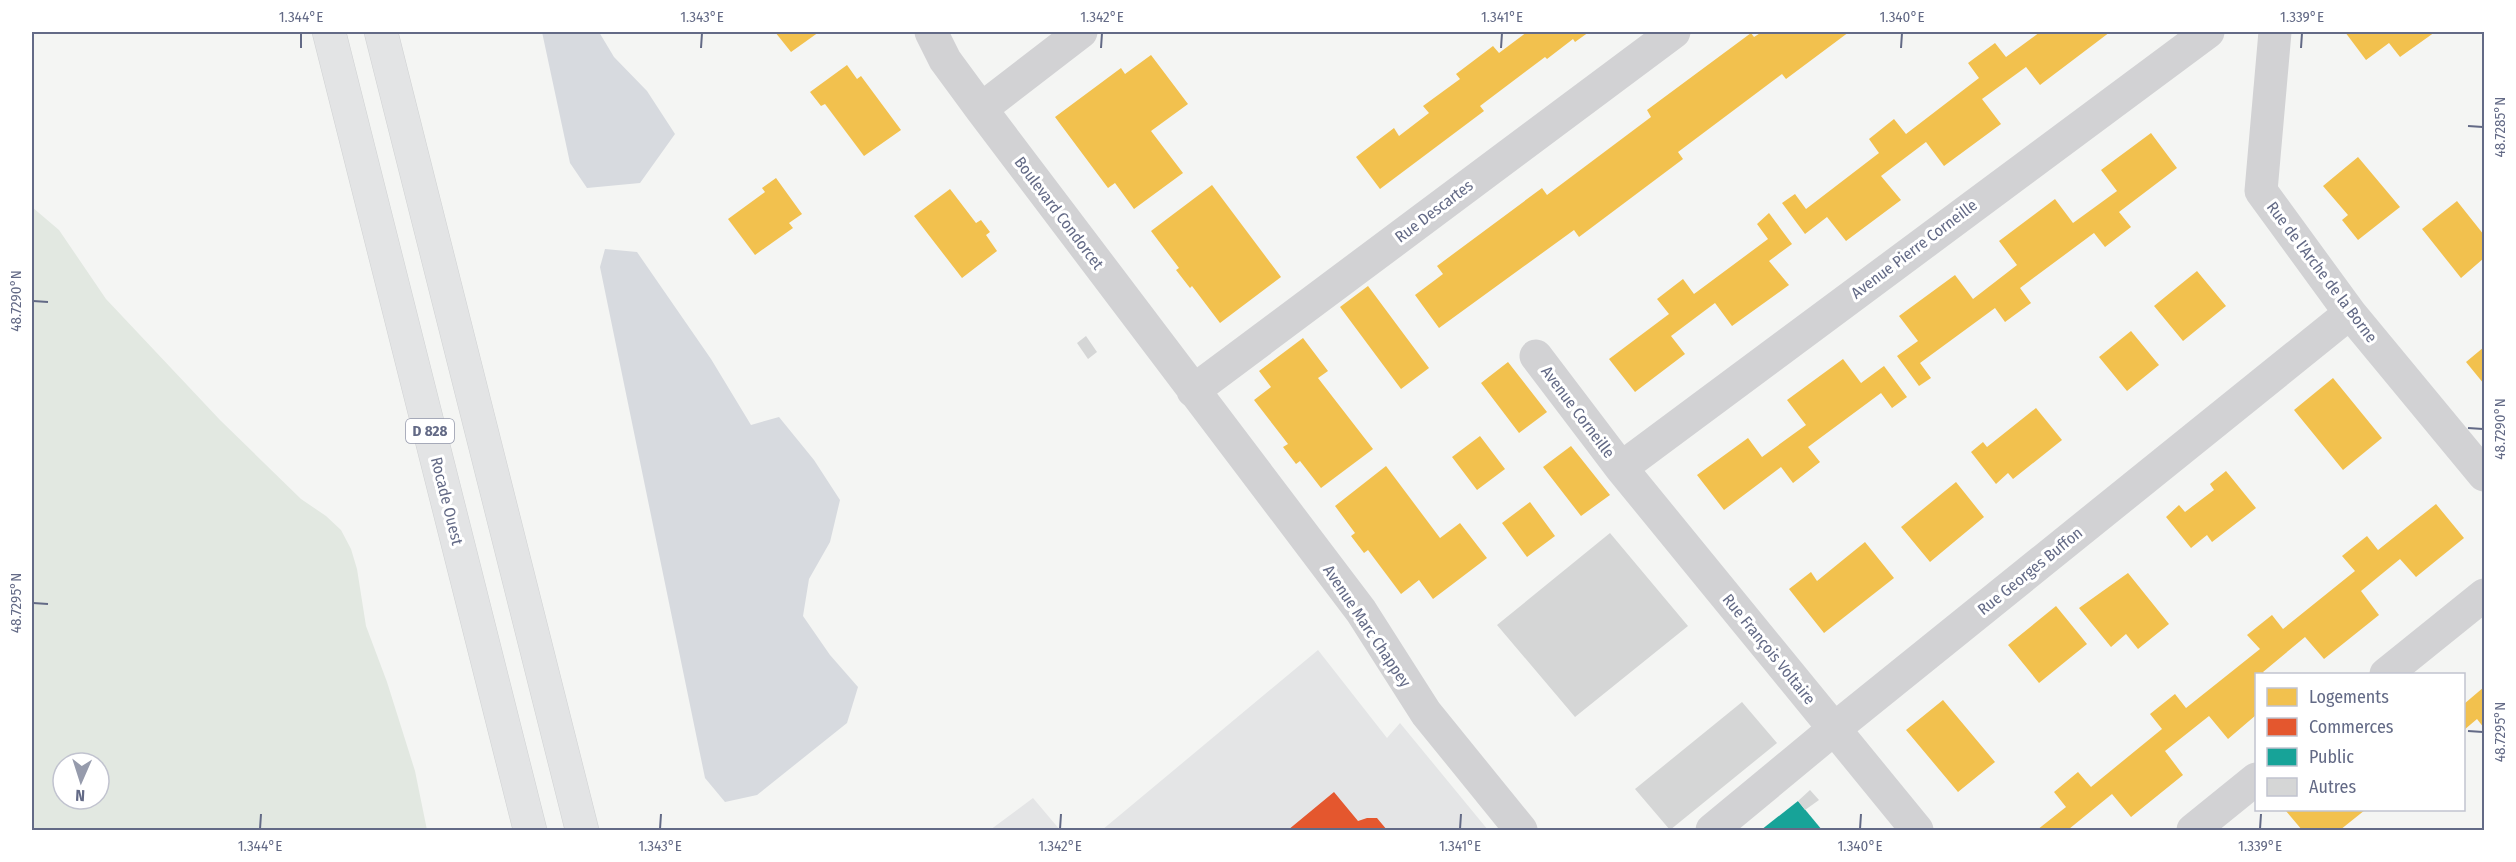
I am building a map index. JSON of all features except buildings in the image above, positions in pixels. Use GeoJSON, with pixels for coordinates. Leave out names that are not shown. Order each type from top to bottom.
{"type":"FeatureCollection","features":[{"type":"Feature","properties":{"kind":"main road","name":"Rocade Ouest"},"geometry":{"type":"LineString","coordinates":[[328,32],[530,831]]}},
{"type":"Feature","properties":{"kind":"main road","name":"D 828"},"geometry":{"type":"LineString","coordinates":[[381,32],[582,831]]}},
{"type":"Feature","properties":{"kind":"street","name":"Boulevard Condorcet"},"geometry":{"type":"LineString","coordinates":[[931,32],[945,60],[1193,391]]}},
{"type":"Feature","properties":{"kind":"street"},"geometry":{"type":"LineString","coordinates":[[981,109],[1081,32]]}},
{"type":"Feature","properties":{"kind":"street","name":"Rue Descartes"},"geometry":{"type":"LineString","coordinates":[[1193,391],[1674,32]]}},
{"type":"Feature","properties":{"kind":"street","name":"Avenue Pierre Corneille"},"geometry":{"type":"LineString","coordinates":[[1621,468],[2208,32]]}},
{"type":"Feature","properties":{"kind":"street","name":"Rue de l'Arche de la Borne"},"geometry":{"type":"LineString","coordinates":[[2275,32],[2261,191],[2350,313],[2484,475]]}},
{"type":"Feature","properties":{"kind":"street","name":"Rue Georges Buffon"},"geometry":{"type":"LineString","coordinates":[[1712,831],[1834,729],[2350,313]]}},
{"type":"Feature","properties":{"kind":"street","name":"Avenue Corneille"},"geometry":{"type":"LineString","coordinates":[[1536,356],[1621,468]]}},
{"type":"Feature","properties":{"kind":"street","name":"Avenue Marc Chappey"},"geometry":{"type":"LineString","coordinates":[[1193,391],[1361,611],[1426,713],[1521,831]]}},
{"type":"Feature","properties":{"kind":"street","name":"Rue François Voltaire"},"geometry":{"type":"LineString","coordinates":[[1621,468],[1917,831]]}},
{"type":"Feature","properties":{"kind":"street"},"geometry":{"type":"LineString","coordinates":[[2388,673],[2484,595]]}},
{"type":"Feature","properties":{"kind":"street"},"geometry":{"type":"LineString","coordinates":[[2193,831],[2255,780]]}},
{"type":"Feature","properties":{"kind":"shaded area"},"geometry":{"type":"Polygon","coordinates":[[[542,32],[599,32],[614,57],[647,91],[675,134],[640,183],[587,188],[570,163],[542,32]]]}},
{"type":"Feature","properties":{"kind":"shaded area"},"geometry":{"type":"Polygon","coordinates":[[[32,207],[59,230],[106,299],[220,420],[301,499],[326,516],[341,530],[351,549],[357,569],[366,626],[387,682],[415,771],[427,830],[32,830],[32,207]]]}},
{"type":"Feature","properties":{"kind":"shaded area"},"geometry":{"type":"Polygon","coordinates":[[[605,249],[637,252],[711,359],[751,425],[779,417],[814,460],[840,500],[830,542],[809,579],[803,616],[830,655],[858,687],[847,723],[757,795],[725,802],[705,778],[600,267],[605,249]]]}},
{"type":"Feature","properties":{"kind":"shaded area"},"geometry":{"type":"Polygon","coordinates":[[[1318,650],[1387,738],[1400,723],[1488,830],[1102,830],[1318,650]]]}},
{"type":"Feature","properties":{"kind":"shaded area"},"geometry":{"type":"Polygon","coordinates":[[[1033,798],[1060,830],[990,830],[1033,798]]]}}]}
